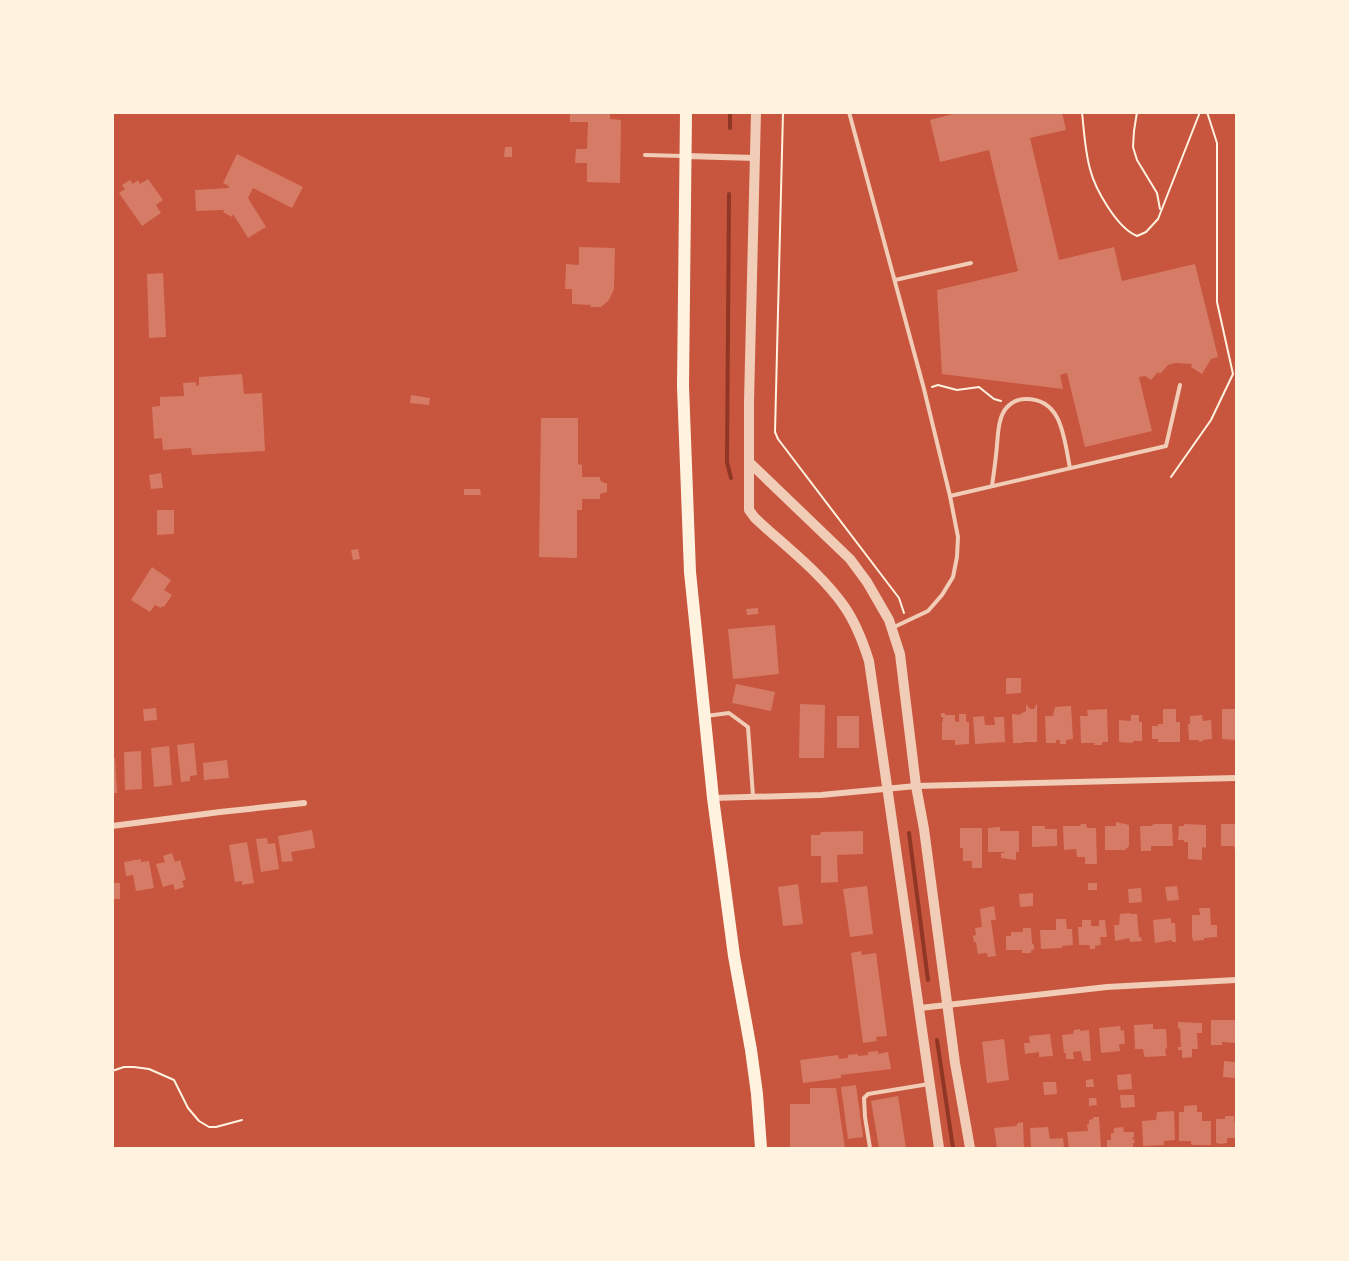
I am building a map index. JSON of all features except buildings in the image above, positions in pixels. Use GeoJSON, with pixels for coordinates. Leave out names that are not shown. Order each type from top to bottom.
{"type":"FeatureCollection","features":[{"type":"Feature","properties":{"kind":"main road"},"geometry":{"type":"LineString","coordinates":[[686,112],[683,374],[690,572],[713,798],[734,956],[751,1050],[762,1149]]}},
{"type":"Feature","properties":{"kind":"street"},"geometry":{"type":"LineString","coordinates":[[756,112],[749,402],[749,510],[826,582],[846,608],[863,642],[871,671],[939,1149]]}},
{"type":"Feature","properties":{"kind":"street"},"geometry":{"type":"LineString","coordinates":[[685,156],[755,158]]}},
{"type":"Feature","properties":{"kind":"street"},"geometry":{"type":"LineString","coordinates":[[750,463],[850,559],[867,582],[889,620],[900,654],[916,786],[970,1149]]}},
{"type":"Feature","properties":{"kind":"street"},"geometry":{"type":"LineString","coordinates":[[713,798],[821,795],[916,786],[1236,778]]}},
{"type":"Feature","properties":{"kind":"street"},"geometry":{"type":"LineString","coordinates":[[112,826],[304,803]]}},
{"type":"Feature","properties":{"kind":"street"},"geometry":{"type":"LineString","coordinates":[[920,1008],[1107,987],[1236,980]]}},
{"type":"Feature","properties":{"kind":"lane"},"geometry":{"type":"LineString","coordinates":[[849,112],[924,389],[958,537],[953,577],[942,595],[928,611],[891,629]]}},
{"type":"Feature","properties":{"kind":"lane"},"geometry":{"type":"LineString","coordinates":[[645,155],[685,156]]}},
{"type":"Feature","properties":{"kind":"lane"},"geometry":{"type":"LineString","coordinates":[[894,280],[971,263]]}},
{"type":"Feature","properties":{"kind":"lane"},"geometry":{"type":"LineString","coordinates":[[950,496],[1166,446],[1180,385]]}},
{"type":"Feature","properties":{"kind":"lane"},"geometry":{"type":"LineString","coordinates":[[992,486],[1003,412],[1009,405],[1020,399],[1040,400],[1054,411],[1059,421],[1070,468]]}},
{"type":"Feature","properties":{"kind":"lane"},"geometry":{"type":"LineString","coordinates":[[705,716],[729,713],[748,727],[753,796]]}},
{"type":"Feature","properties":{"kind":"lane"},"geometry":{"type":"LineString","coordinates":[[870,1149],[864,1098],[868,1094],[930,1084]]}},
{"type":"Feature","properties":{"kind":"path"},"geometry":{"type":"LineString","coordinates":[[783,112],[775,432],[899,598],[907,621]]}},
{"type":"Feature","properties":{"kind":"path"},"geometry":{"type":"LineString","coordinates":[[1082,112],[1090,170],[1104,199],[1120,224],[1137,236],[1146,232],[1158,219],[1200,112]]}},
{"type":"Feature","properties":{"kind":"path"},"geometry":{"type":"LineString","coordinates":[[1137,112],[1133,147],[1137,160],[1157,193],[1160,212]]}},
{"type":"Feature","properties":{"kind":"path"},"geometry":{"type":"LineString","coordinates":[[1171,477],[1211,420],[1233,374],[1217,302],[1217,143],[1207,112]]}},
{"type":"Feature","properties":{"kind":"path"},"geometry":{"type":"LineString","coordinates":[[924,389],[938,385],[957,390],[979,387],[994,399],[1009,405]]}},
{"type":"Feature","properties":{"kind":"path"},"geometry":{"type":"LineString","coordinates":[[112,1071],[134,1066],[149,1069],[174,1080],[188,1108],[199,1121],[209,1127],[242,1120]]}},
{"type":"Feature","properties":{"kind":"waterway"},"geometry":{"type":"LineString","coordinates":[[730,112],[730,128]]}},
{"type":"Feature","properties":{"kind":"waterway"},"geometry":{"type":"LineString","coordinates":[[729,194],[727,462],[731,478]]}},
{"type":"Feature","properties":{"kind":"waterway"},"geometry":{"type":"LineString","coordinates":[[909,833],[928,980]]}},
{"type":"Feature","properties":{"kind":"waterway"},"geometry":{"type":"LineString","coordinates":[[937,1040],[953,1148]]}}]}
